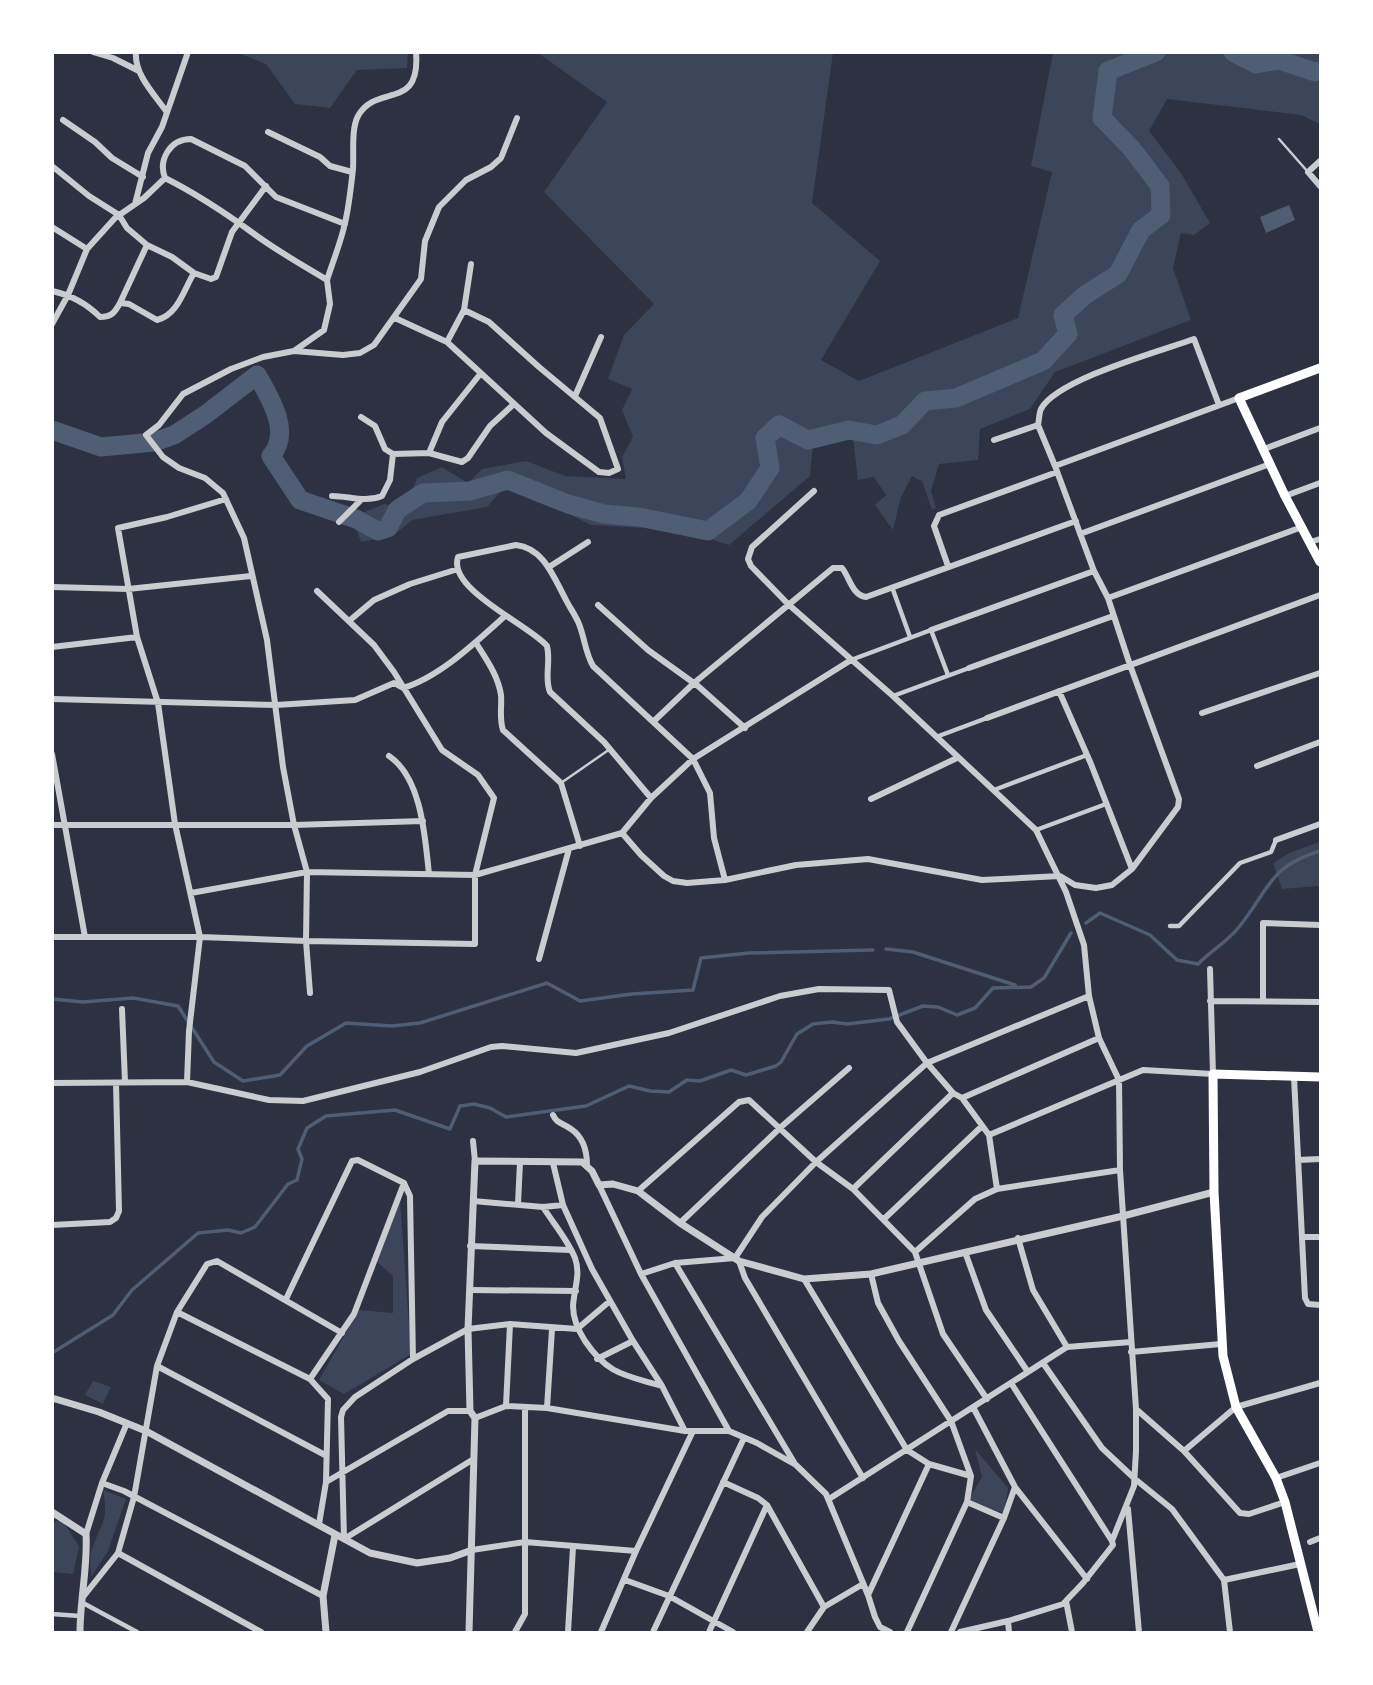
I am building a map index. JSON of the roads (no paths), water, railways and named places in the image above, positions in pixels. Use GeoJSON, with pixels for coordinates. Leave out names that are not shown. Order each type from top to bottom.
{"type":"FeatureCollection","features":[{"type":"Feature","properties":{"kind":"main road"},"geometry":{"type":"LineString","coordinates":[[1321,368],[1239,398],[1285,496],[1321,562]]}},
{"type":"Feature","properties":{"kind":"main road"},"geometry":{"type":"LineString","coordinates":[[1318,1633],[1319,1618],[1300,1564],[1285,1502],[1276,1478],[1236,1407],[1221,1344],[1214,1192],[1213,1074],[1321,1077]]}},
{"type":"Feature","properties":{"kind":"street"},"geometry":{"type":"LineString","coordinates":[[93,52],[139,71]]}},
{"type":"Feature","properties":{"kind":"street"},"geometry":{"type":"LineString","coordinates":[[136,52],[139,71],[166,111]]}},
{"type":"Feature","properties":{"kind":"street"},"geometry":{"type":"LineString","coordinates":[[135,205],[148,153],[162,127],[188,52]]}},
{"type":"Feature","properties":{"kind":"street"},"geometry":{"type":"LineString","coordinates":[[294,351],[324,330],[330,304],[327,280],[345,224],[356,120],[364,106],[381,98],[398,96],[407,88],[415,75],[416,52]]}},
{"type":"Feature","properties":{"kind":"street"},"geometry":{"type":"LineString","coordinates":[[310,993],[306,941],[307,872],[294,825],[283,767],[267,640],[244,538],[226,499],[215,485],[163,457],[146,435],[159,425],[183,394],[263,356],[294,351],[343,355],[360,353],[374,345],[421,279],[425,241],[439,207],[466,180],[491,167],[501,158],[517,118]]}},
{"type":"Feature","properties":{"kind":"street"},"geometry":{"type":"LineString","coordinates":[[63,120],[95,142],[112,158],[143,177]]}},
{"type":"Feature","properties":{"kind":"street"},"geometry":{"type":"LineString","coordinates":[[268,132],[320,157],[330,166],[352,172]]}},
{"type":"Feature","properties":{"kind":"street"},"geometry":{"type":"LineString","coordinates":[[327,280],[258,237],[240,221],[165,178],[162,161],[178,142],[188,139],[198,141],[241,163],[276,197],[345,224]]}},
{"type":"Feature","properties":{"kind":"street"},"geometry":{"type":"LineString","coordinates":[[1321,161],[1308,172],[1321,186]]}},
{"type":"Feature","properties":{"kind":"street"},"geometry":{"type":"LineString","coordinates":[[52,166],[89,196],[119,215],[127,228],[148,245],[172,257],[194,273],[211,279],[216,276],[232,232],[266,186]]}},
{"type":"Feature","properties":{"kind":"street"},"geometry":{"type":"LineString","coordinates":[[52,324],[68,295],[87,249],[119,215],[135,205],[165,178]]}},
{"type":"Feature","properties":{"kind":"street"},"geometry":{"type":"LineString","coordinates":[[52,227],[87,249]]}},
{"type":"Feature","properties":{"kind":"street"},"geometry":{"type":"LineString","coordinates":[[52,291],[68,295],[92,308],[100,317],[108,317],[120,303],[148,245]]}},
{"type":"Feature","properties":{"kind":"street"},"geometry":{"type":"LineString","coordinates":[[447,342],[464,310],[471,264]]}},
{"type":"Feature","properties":{"kind":"street"},"geometry":{"type":"LineString","coordinates":[[120,303],[129,304],[157,320],[165,318],[177,305],[194,273]]}},
{"type":"Feature","properties":{"kind":"street"},"geometry":{"type":"LineString","coordinates":[[395,318],[447,342],[568,451],[599,472],[615,472],[618,466],[600,418],[489,322],[464,310]]}},
{"type":"Feature","properties":{"kind":"street"},"geometry":{"type":"LineString","coordinates":[[575,396],[601,337]]}},
{"type":"Feature","properties":{"kind":"street"},"geometry":{"type":"LineString","coordinates":[[622,833],[648,862],[673,881],[687,883],[725,880],[796,865],[868,859],[982,880],[1060,876],[1075,885],[1096,888],[1112,885],[1132,869],[1178,807],[1179,799],[1108,598],[1094,571],[1038,425],[1041,409],[1055,394],[1091,375],[1195,339],[1219,405]]}},
{"type":"Feature","properties":{"kind":"street"},"geometry":{"type":"LineString","coordinates":[[429,453],[442,422],[481,373]]}},
{"type":"Feature","properties":{"kind":"street"},"geometry":{"type":"LineString","coordinates":[[948,566],[934,526],[939,515],[1239,398]]}},
{"type":"Feature","properties":{"kind":"street"},"geometry":{"type":"LineString","coordinates":[[361,418],[375,426],[385,449],[393,454],[429,453],[461,462],[490,426],[514,404]]}},
{"type":"Feature","properties":{"kind":"street"},"geometry":{"type":"LineString","coordinates":[[994,440],[1038,425]]}},
{"type":"Feature","properties":{"kind":"street"},"geometry":{"type":"LineString","coordinates":[[1264,449],[1321,428]]}},
{"type":"Feature","properties":{"kind":"street"},"geometry":{"type":"LineString","coordinates":[[331,496],[347,496],[361,500],[382,496],[390,480],[393,454]]}},
{"type":"Feature","properties":{"kind":"street"},"geometry":{"type":"LineString","coordinates":[[1080,534],[1270,464]]}},
{"type":"Feature","properties":{"kind":"street"},"geometry":{"type":"LineString","coordinates":[[1285,496],[1321,483]]}},
{"type":"Feature","properties":{"kind":"street"},"geometry":{"type":"LineString","coordinates":[[814,491],[749,553],[751,566],[788,604],[1036,830],[1060,876],[1084,945],[1089,996],[1099,1038],[1119,1080],[1120,1170],[1136,1409],[1135,1479],[1128,1506],[1112,1541],[1113,1545],[1066,1601],[1008,1621],[960,1633]]}},
{"type":"Feature","properties":{"kind":"street"},"geometry":{"type":"LineString","coordinates":[[187,1082],[189,1031],[200,937],[175,824],[158,703],[136,637],[118,528],[226,499]]}},
{"type":"Feature","properties":{"kind":"street"},"geometry":{"type":"LineString","coordinates":[[341,520],[361,500]]}},
{"type":"Feature","properties":{"kind":"street"},"geometry":{"type":"LineString","coordinates":[[654,721],[694,683],[788,604],[837,567],[842,568],[859,596],[866,597],[1076,521]]}},
{"type":"Feature","properties":{"kind":"street"},"geometry":{"type":"LineString","coordinates":[[1108,598],[1302,527]]}},
{"type":"Feature","properties":{"kind":"street"},"geometry":{"type":"LineString","coordinates":[[1310,542],[1321,538]]}},
{"type":"Feature","properties":{"kind":"street"},"geometry":{"type":"LineString","coordinates":[[549,566],[588,542]]}},
{"type":"Feature","properties":{"kind":"street"},"geometry":{"type":"LineString","coordinates":[[651,798],[610,749],[550,692],[547,684],[550,655],[547,646],[467,584],[458,569],[458,557],[516,545],[526,546],[549,566],[579,624],[586,654],[593,666],[693,759],[710,793],[714,838],[725,880]]}},
{"type":"Feature","properties":{"kind":"street"},"geometry":{"type":"LineString","coordinates":[[349,621],[374,600],[410,584],[458,569]]}},
{"type":"Feature","properties":{"kind":"street"},"geometry":{"type":"LineString","coordinates":[[191,893],[307,872],[475,875],[622,833],[651,798],[693,759],[850,660],[1094,571]]}},
{"type":"Feature","properties":{"kind":"street"},"geometry":{"type":"LineString","coordinates":[[52,587],[128,589],[251,576]]}},
{"type":"Feature","properties":{"kind":"street"},"geometry":{"type":"LineString","coordinates":[[891,586],[910,637]]}},
{"type":"Feature","properties":{"kind":"street"},"geometry":{"type":"LineString","coordinates":[[52,937],[200,937],[475,944],[475,875],[494,798],[478,775],[442,750],[374,645],[317,591]]}},
{"type":"Feature","properties":{"kind":"street"},"geometry":{"type":"LineString","coordinates":[[936,737],[1321,595]]}},
{"type":"Feature","properties":{"kind":"street"},"geometry":{"type":"LineString","coordinates":[[598,605],[648,650],[694,683],[745,728]]}},
{"type":"Feature","properties":{"kind":"street"},"geometry":{"type":"LineString","coordinates":[[403,688],[423,680],[476,643],[505,615]]}},
{"type":"Feature","properties":{"kind":"street"},"geometry":{"type":"LineString","coordinates":[[892,696],[1113,617]]}},
{"type":"Feature","properties":{"kind":"street"},"geometry":{"type":"LineString","coordinates":[[931,630],[948,675]]}},
{"type":"Feature","properties":{"kind":"street"},"geometry":{"type":"LineString","coordinates":[[52,647],[136,637]]}},
{"type":"Feature","properties":{"kind":"street"},"geometry":{"type":"LineString","coordinates":[[476,643],[496,676],[503,730],[561,783],[580,846]]}},
{"type":"Feature","properties":{"kind":"street"},"geometry":{"type":"LineString","coordinates":[[1202,713],[1321,673]]}},
{"type":"Feature","properties":{"kind":"street"},"geometry":{"type":"LineString","coordinates":[[52,699],[276,705],[355,700],[394,683],[403,688]]}},
{"type":"Feature","properties":{"kind":"street"},"geometry":{"type":"LineString","coordinates":[[1059,691],[1132,869]]}},
{"type":"Feature","properties":{"kind":"street"},"geometry":{"type":"LineString","coordinates":[[1257,765],[1321,743]]}},
{"type":"Feature","properties":{"kind":"street"},"geometry":{"type":"LineString","coordinates":[[52,754],[85,937]]}},
{"type":"Feature","properties":{"kind":"street"},"geometry":{"type":"LineString","coordinates":[[994,790],[1087,755]]}},
{"type":"Feature","properties":{"kind":"street"},"geometry":{"type":"LineString","coordinates":[[389,757],[397,762],[406,775],[424,821],[429,874]]}},
{"type":"Feature","properties":{"kind":"street"},"geometry":{"type":"LineString","coordinates":[[871,799],[957,758]]}},
{"type":"Feature","properties":{"kind":"street"},"geometry":{"type":"LineString","coordinates":[[1036,830],[1106,804]]}},
{"type":"Feature","properties":{"kind":"street"},"geometry":{"type":"LineString","coordinates":[[52,825],[294,825],[424,821]]}},
{"type":"Feature","properties":{"kind":"street"},"geometry":{"type":"LineString","coordinates":[[1170,926],[1179,926],[1240,863],[1272,852],[1276,841],[1321,824]]}},
{"type":"Feature","properties":{"kind":"street"},"geometry":{"type":"LineString","coordinates":[[539,959],[569,849]]}},
{"type":"Feature","properties":{"kind":"street"},"geometry":{"type":"LineString","coordinates":[[1263,1001],[1263,923],[1321,925]]}},
{"type":"Feature","properties":{"kind":"street"},"geometry":{"type":"LineString","coordinates":[[989,1135],[1143,1070],[1213,1074],[1210,969]]}},
{"type":"Feature","properties":{"kind":"street"},"geometry":{"type":"LineString","coordinates":[[52,1083],[187,1082],[269,1100],[303,1101],[419,1072],[491,1048],[502,1046],[576,1053],[669,1033],[780,996],[819,989],[889,990],[897,1022],[927,1063],[953,1093],[962,1098],[989,1135],[997,1189]]}},
{"type":"Feature","properties":{"kind":"street"},"geometry":{"type":"LineString","coordinates":[[737,1260],[761,1217],[816,1161],[927,1063],[1089,996]]}},
{"type":"Feature","properties":{"kind":"street"},"geometry":{"type":"LineString","coordinates":[[1210,1001],[1321,1002]]}},
{"type":"Feature","properties":{"kind":"street"},"geometry":{"type":"LineString","coordinates":[[122,1009],[124,1082]]}},
{"type":"Feature","properties":{"kind":"street"},"geometry":{"type":"LineString","coordinates":[[962,1098],[1099,1038]]}},
{"type":"Feature","properties":{"kind":"street"},"geometry":{"type":"LineString","coordinates":[[680,1223],[781,1127],[849,1068]]}},
{"type":"Feature","properties":{"kind":"street"},"geometry":{"type":"LineString","coordinates":[[1294,1077],[1305,1298],[1311,1305],[1321,1305]]}},
{"type":"Feature","properties":{"kind":"street"},"geometry":{"type":"LineString","coordinates":[[52,1225],[110,1222],[116,1218],[119,1211],[116,1083]]}},
{"type":"Feature","properties":{"kind":"street"},"geometry":{"type":"LineString","coordinates":[[853,1189],[953,1093]]}},
{"type":"Feature","properties":{"kind":"street"},"geometry":{"type":"LineString","coordinates":[[638,1191],[744,1100],[749,1100],[816,1161],[853,1189],[915,1252],[943,1334],[987,1399]]}},
{"type":"Feature","properties":{"kind":"street"},"geometry":{"type":"LineString","coordinates":[[553,1115],[557,1122],[572,1129],[584,1143],[587,1165],[641,1274],[729,1432]]}},
{"type":"Feature","properties":{"kind":"street"},"geometry":{"type":"LineString","coordinates":[[884,1219],[981,1127]]}},
{"type":"Feature","properties":{"kind":"street"},"geometry":{"type":"LineString","coordinates":[[469,1633],[472,1414],[468,1329],[475,1160],[473,1141]]}},
{"type":"Feature","properties":{"kind":"street"},"geometry":{"type":"LineString","coordinates":[[286,1299],[348,1164],[358,1160],[404,1183],[410,1196],[413,1359]]}},
{"type":"Feature","properties":{"kind":"street"},"geometry":{"type":"LineString","coordinates":[[475,1160],[582,1162],[587,1165]]}},
{"type":"Feature","properties":{"kind":"street"},"geometry":{"type":"LineString","coordinates":[[1298,1160],[1321,1160]]}},
{"type":"Feature","properties":{"kind":"street"},"geometry":{"type":"LineString","coordinates":[[518,1204],[520,1162]]}},
{"type":"Feature","properties":{"kind":"street"},"geometry":{"type":"LineString","coordinates":[[553,1163],[563,1205],[610,1301],[689,1431]]}},
{"type":"Feature","properties":{"kind":"street"},"geometry":{"type":"LineString","coordinates":[[915,1252],[975,1199],[997,1189],[1120,1170]]}},
{"type":"Feature","properties":{"kind":"street"},"geometry":{"type":"LineString","coordinates":[[310,1379],[354,1314],[404,1183]]}},
{"type":"Feature","properties":{"kind":"street"},"geometry":{"type":"LineString","coordinates":[[599,1185],[613,1184],[638,1191],[680,1223],[737,1260],[804,1279],[871,1273],[1123,1216],[1214,1192]]}},
{"type":"Feature","properties":{"kind":"street"},"geometry":{"type":"LineString","coordinates":[[473,1201],[543,1207],[563,1205]]}},
{"type":"Feature","properties":{"kind":"street"},"geometry":{"type":"LineString","coordinates":[[543,1207],[574,1256],[578,1273],[573,1307],[577,1329],[597,1359],[624,1375],[662,1385]]}},
{"type":"Feature","properties":{"kind":"street"},"geometry":{"type":"LineString","coordinates":[[1302,1237],[1321,1237]]}},
{"type":"Feature","properties":{"kind":"street"},"geometry":{"type":"LineString","coordinates":[[1018,1238],[1033,1290],[1067,1347]]}},
{"type":"Feature","properties":{"kind":"street"},"geometry":{"type":"LineString","coordinates":[[470,1246],[570,1250]]}},
{"type":"Feature","properties":{"kind":"street"},"geometry":{"type":"LineString","coordinates":[[965,1252],[986,1310],[1028,1372]]}},
{"type":"Feature","properties":{"kind":"street"},"geometry":{"type":"LineString","coordinates":[[641,1274],[675,1263],[737,1260]]}},
{"type":"Feature","properties":{"kind":"street"},"geometry":{"type":"LineString","coordinates":[[737,1260],[863,1478]]}},
{"type":"Feature","properties":{"kind":"street"},"geometry":{"type":"LineString","coordinates":[[81,1601],[118,1553],[134,1497],[157,1367],[177,1312],[207,1264],[217,1261],[342,1333]]}},
{"type":"Feature","properties":{"kind":"street"},"geometry":{"type":"LineString","coordinates":[[675,1263],[796,1465],[829,1499],[880,1627],[890,1633]]}},
{"type":"Feature","properties":{"kind":"street"},"geometry":{"type":"LineString","coordinates":[[871,1273],[878,1303],[899,1341],[951,1421],[971,1476],[967,1502],[907,1633]]}},
{"type":"Feature","properties":{"kind":"street"},"geometry":{"type":"LineString","coordinates":[[804,1279],[907,1450],[929,1464],[971,1476]]}},
{"type":"Feature","properties":{"kind":"street"},"geometry":{"type":"LineString","coordinates":[[470,1290],[576,1291]]}},
{"type":"Feature","properties":{"kind":"street"},"geometry":{"type":"LineString","coordinates":[[344,1539],[341,1417],[343,1410],[355,1397],[413,1359],[468,1329],[510,1324],[577,1329],[610,1301]]}},
{"type":"Feature","properties":{"kind":"street"},"geometry":{"type":"LineString","coordinates":[[177,1312],[310,1379],[325,1394],[328,1399],[326,1482],[319,1524]]}},
{"type":"Feature","properties":{"kind":"street"},"geometry":{"type":"LineString","coordinates":[[506,1406],[510,1324]]}},
{"type":"Feature","properties":{"kind":"street"},"geometry":{"type":"LineString","coordinates":[[547,1408],[552,1329]]}},
{"type":"Feature","properties":{"kind":"street"},"geometry":{"type":"LineString","coordinates":[[597,1359],[633,1341]]}},
{"type":"Feature","properties":{"kind":"street"},"geometry":{"type":"LineString","coordinates":[[829,1499],[1067,1347],[1130,1342]]}},
{"type":"Feature","properties":{"kind":"street"},"geometry":{"type":"LineString","coordinates":[[1131,1352],[1221,1344]]}},
{"type":"Feature","properties":{"kind":"street"},"geometry":{"type":"LineString","coordinates":[[1043,1363],[1102,1448],[1172,1509],[1224,1580],[1230,1633]]}},
{"type":"Feature","properties":{"kind":"street"},"geometry":{"type":"LineString","coordinates":[[157,1367],[325,1455]]}},
{"type":"Feature","properties":{"kind":"street"},"geometry":{"type":"LineString","coordinates":[[1011,1383],[1112,1541]]}},
{"type":"Feature","properties":{"kind":"street"},"geometry":{"type":"LineString","coordinates":[[1184,1451],[1236,1407],[1321,1383]]}},
{"type":"Feature","properties":{"kind":"street"},"geometry":{"type":"LineString","coordinates":[[52,1398],[146,1431],[370,1553],[417,1563],[450,1558],[472,1550],[525,1542],[636,1551]]}},
{"type":"Feature","properties":{"kind":"street"},"geometry":{"type":"LineString","coordinates":[[326,1482],[448,1411],[472,1414],[506,1406],[547,1408],[689,1431],[729,1432],[796,1465]]}},
{"type":"Feature","properties":{"kind":"street"},"geometry":{"type":"LineString","coordinates":[[517,1630],[525,1614],[525,1407]]}},
{"type":"Feature","properties":{"kind":"street"},"geometry":{"type":"LineString","coordinates":[[973,1407],[1014,1487],[1087,1579]]}},
{"type":"Feature","properties":{"kind":"street"},"geometry":{"type":"LineString","coordinates":[[1136,1409],[1184,1451],[1240,1513],[1249,1514],[1285,1502]]}},
{"type":"Feature","properties":{"kind":"street"},"geometry":{"type":"LineString","coordinates":[[80,1633],[86,1534],[102,1483],[127,1423]]}},
{"type":"Feature","properties":{"kind":"street"},"geometry":{"type":"LineString","coordinates":[[601,1633],[689,1431]]}},
{"type":"Feature","properties":{"kind":"street"},"geometry":{"type":"LineString","coordinates":[[653,1633],[744,1438]]}},
{"type":"Feature","properties":{"kind":"street"},"geometry":{"type":"LineString","coordinates":[[344,1539],[472,1460]]}},
{"type":"Feature","properties":{"kind":"street"},"geometry":{"type":"LineString","coordinates":[[1276,1478],[1321,1463]]}},
{"type":"Feature","properties":{"kind":"street"},"geometry":{"type":"LineString","coordinates":[[868,1595],[929,1464]]}},
{"type":"Feature","properties":{"kind":"street"},"geometry":{"type":"LineString","coordinates":[[723,1482],[767,1505],[824,1607]]}},
{"type":"Feature","properties":{"kind":"street"},"geometry":{"type":"LineString","coordinates":[[102,1483],[124,1491],[323,1597]]}},
{"type":"Feature","properties":{"kind":"street"},"geometry":{"type":"LineString","coordinates":[[951,1633],[1004,1518],[1014,1487]]}},
{"type":"Feature","properties":{"kind":"street"},"geometry":{"type":"LineString","coordinates":[[967,1502],[1004,1518]]}},
{"type":"Feature","properties":{"kind":"street"},"geometry":{"type":"LineString","coordinates":[[709,1633],[767,1505]]}},
{"type":"Feature","properties":{"kind":"street"},"geometry":{"type":"LineString","coordinates":[[1128,1506],[1139,1633]]}},
{"type":"Feature","properties":{"kind":"street"},"geometry":{"type":"LineString","coordinates":[[52,1512],[86,1534]]}},
{"type":"Feature","properties":{"kind":"street"},"geometry":{"type":"LineString","coordinates":[[326,1633],[323,1597],[335,1535]]}},
{"type":"Feature","properties":{"kind":"street"},"geometry":{"type":"LineString","coordinates":[[1310,1542],[1321,1538]]}},
{"type":"Feature","properties":{"kind":"street"},"geometry":{"type":"LineString","coordinates":[[568,1633],[573,1547]]}},
{"type":"Feature","properties":{"kind":"street"},"geometry":{"type":"LineString","coordinates":[[118,1553],[261,1633]]}},
{"type":"Feature","properties":{"kind":"street"},"geometry":{"type":"LineString","coordinates":[[1224,1580],[1300,1564]]}},
{"type":"Feature","properties":{"kind":"street"},"geometry":{"type":"LineString","coordinates":[[625,1580],[669,1596],[733,1633]]}},
{"type":"Feature","properties":{"kind":"street"},"geometry":{"type":"LineString","coordinates":[[807,1633],[824,1607],[863,1584]]}},
{"type":"Feature","properties":{"kind":"street"},"geometry":{"type":"LineString","coordinates":[[81,1601],[137,1633]]}},
{"type":"Feature","properties":{"kind":"street"},"geometry":{"type":"LineString","coordinates":[[1066,1601],[1072,1633]]}},
{"type":"Feature","properties":{"kind":"street"},"geometry":{"type":"LineString","coordinates":[[52,1614],[80,1616]]}},
{"type":"Feature","properties":{"kind":"street"},"geometry":{"type":"LineString","coordinates":[[1008,1621],[1009,1633]]}},
{"type":"Feature","properties":{"kind":"lane"},"geometry":{"type":"LineString","coordinates":[[1279,139],[1308,172]]}},
{"type":"Feature","properties":{"kind":"lane"},"geometry":{"type":"LineString","coordinates":[[561,783],[610,749]]}},
{"type":"Feature","properties":{"kind":"waterway"},"geometry":{"type":"LineString","coordinates":[[52,430],[101,447],[154,442],[174,435],[205,415],[257,375],[273,404],[279,426],[280,436],[271,456],[300,500],[356,519],[378,531],[388,528],[397,510],[423,493],[470,491],[508,480],[568,504],[604,514],[639,517],[708,531],[748,501],[770,468],[765,438],[779,425],[808,440],[849,430],[877,435],[902,425],[925,401],[956,398],[1043,361],[1068,334],[1063,315],[1085,295],[1118,274],[1141,230],[1161,215],[1160,186],[1132,149],[1102,118],[1108,71],[1156,52]]}},
{"type":"Feature","properties":{"kind":"waterway"},"geometry":{"type":"LineString","coordinates":[[1233,52],[1256,64],[1279,60],[1315,72],[1320,71]]}},
{"type":"Feature","properties":{"kind":"waterway"},"geometry":{"type":"LineString","coordinates":[[1086,923],[1100,913],[1150,935],[1177,960],[1198,964],[1235,932],[1280,872],[1303,857],[1320,851]]}},
{"type":"Feature","properties":{"kind":"waterway"},"geometry":{"type":"LineString","coordinates":[[52,1353],[113,1315],[132,1290],[198,1233],[228,1230],[241,1233],[255,1227],[288,1184],[297,1180],[302,1159],[298,1149],[307,1128],[326,1116],[395,1110],[450,1129],[460,1106],[474,1104],[490,1108],[506,1117],[586,1106],[629,1086],[669,1092],[687,1080],[700,1081],[731,1070],[746,1075],[776,1066],[797,1034],[813,1024],[847,1024],[889,1019],[923,1006],[938,1007],[957,1015],[975,1008],[993,988],[1031,987],[1044,978],[1071,933]]}},
{"type":"Feature","properties":{"kind":"waterway"},"geometry":{"type":"LineString","coordinates":[[886,949],[913,952],[1015,985]]}},
{"type":"Feature","properties":{"kind":"waterway"},"geometry":{"type":"LineString","coordinates":[[52,999],[83,1002],[133,998],[178,1006],[214,1062],[243,1081],[280,1075],[307,1046],[346,1023],[392,1026],[420,1023],[547,983],[580,1001],[693,990],[701,958],[749,953],[873,950]]}}]}
